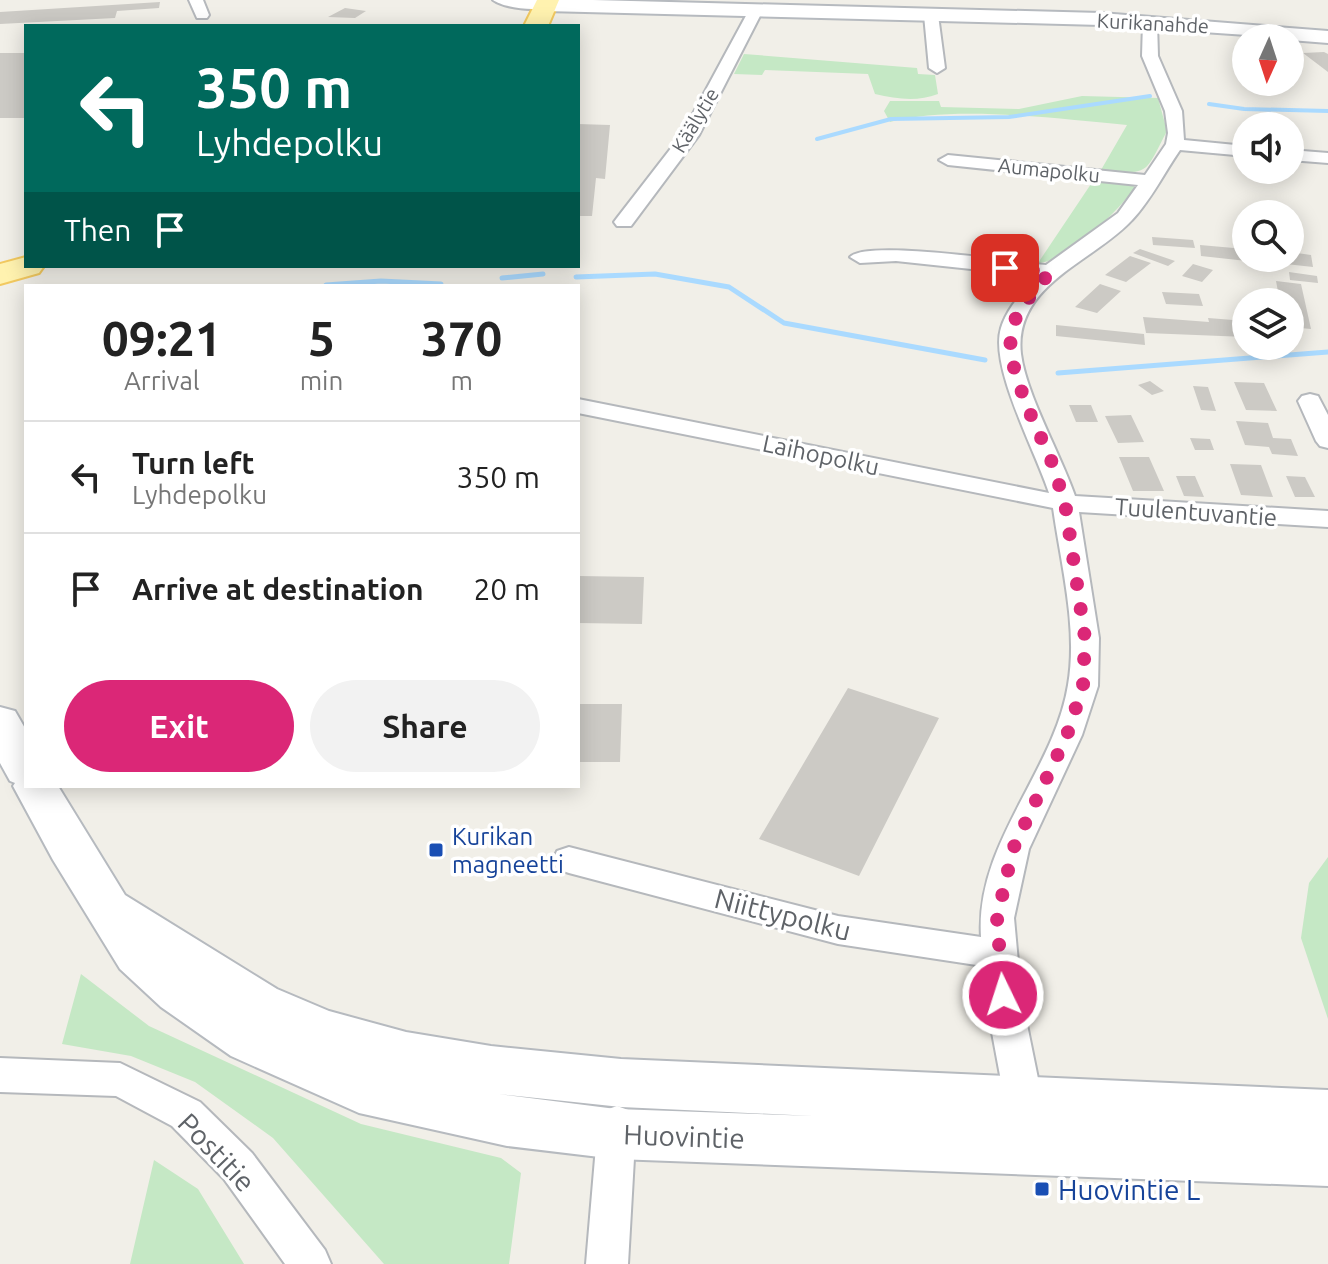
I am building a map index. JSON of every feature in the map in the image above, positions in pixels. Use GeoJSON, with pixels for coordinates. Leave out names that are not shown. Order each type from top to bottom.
{"type":"FeatureCollection","features":[{"type":"Feature","properties":{"kind":"main road","name":"Kurikanahde"},"geometry":{"type":"LineString","coordinates":[[543,10],[931,15],[1150,22],[1328,37]]}},
{"type":"Feature","properties":{"kind":"main road"},"geometry":{"type":"LineString","coordinates":[[0,274],[24,267]]}},
{"type":"Feature","properties":{"kind":"main road","name":"Huovintie"},"geometry":{"type":"LineString","coordinates":[[36,788],[69,847],[138,955],[179,992],[250,1040],[359,1089],[507,1121],[619,1108],[1028,1125],[1328,1160]]}},
{"type":"Feature","properties":{"kind":"main road","name":"Huovintie"},"geometry":{"type":"LineString","coordinates":[[1028,1125],[1328,1115]]}},
{"type":"Feature","properties":{"kind":"street"},"geometry":{"type":"LineString","coordinates":[[500,0],[543,10]]}},
{"type":"Feature","properties":{"kind":"street","name":"Käälytie"},"geometry":{"type":"LineString","coordinates":[[624,222],[690,135],[755,12]]}},
{"type":"Feature","properties":{"kind":"street"},"geometry":{"type":"LineString","coordinates":[[931,15],[937,68]]}},
{"type":"Feature","properties":{"kind":"street"},"geometry":{"type":"LineString","coordinates":[[1028,1125],[1003,995],[997,918],[1013,849],[1067,735],[1083,686],[1085,638],[1065,503],[1010,355],[1011,329],[1020,309],[1050,272],[1125,217],[1175,144],[1178,133],[1174,113],[1150,57],[1150,22]]}},
{"type":"Feature","properties":{"kind":"street"},"geometry":{"type":"LineString","coordinates":[[1175,144],[1232,150]]}},
{"type":"Feature","properties":{"kind":"street"},"geometry":{"type":"LineString","coordinates":[[1304,156],[1328,158]]}},
{"type":"Feature","properties":{"kind":"street","name":"Aumapolku"},"geometry":{"type":"LineString","coordinates":[[948,160],[1150,181]]}},
{"type":"Feature","properties":{"kind":"street"},"geometry":{"type":"LineString","coordinates":[[860,257],[896,255],[1050,272]]}},
{"type":"Feature","properties":{"kind":"street"},"geometry":{"type":"LineString","coordinates":[[1310,401],[1328,441]]}},
{"type":"Feature","properties":{"kind":"street","name":"Laihopolku"},"geometry":{"type":"LineString","coordinates":[[580,406],[1065,503]]}},
{"type":"Feature","properties":{"kind":"street","name":"Tuulentuvantie"},"geometry":{"type":"LineString","coordinates":[[1065,503],[1328,519]]}},
{"type":"Feature","properties":{"kind":"street","name":"Niittypolku"},"geometry":{"type":"LineString","coordinates":[[569,860],[838,930],[1000,954]]}},
{"type":"Feature","properties":{"kind":"street","name":"Postitie"},"geometry":{"type":"LineString","coordinates":[[0,1075],[120,1080],[186,1114],[238,1166],[310,1264]]}},
{"type":"Feature","properties":{"kind":"street"},"geometry":{"type":"LineString","coordinates":[[607,1264],[619,1108]]}},
{"type":"Feature","properties":{"kind":"green space"},"geometry":{"type":"Polygon","coordinates":[[[744,54],[917,68],[918,74],[935,75],[938,94],[907,99],[875,94],[868,74],[765,70],[762,75],[734,74],[744,54]]]}},
{"type":"Feature","properties":{"kind":"green space"},"geometry":{"type":"Polygon","coordinates":[[[1082,96],[1158,98],[1167,131],[1149,164],[1138,171],[1101,170],[1127,125],[976,114],[945,114],[890,122],[884,111],[890,101],[939,101],[941,107],[1019,109],[1082,96]]]}},
{"type":"Feature","properties":{"kind":"green space"},"geometry":{"type":"Polygon","coordinates":[[[1095,178],[1125,182],[1135,187],[1105,221],[1077,245],[1038,263],[1095,178]]]}},
{"type":"Feature","properties":{"kind":"green space"},"geometry":{"type":"Polygon","coordinates":[[[1328,857],[1328,1019],[1301,938],[1309,883],[1328,857]]]}},
{"type":"Feature","properties":{"kind":"green space"},"geometry":{"type":"Polygon","coordinates":[[[81,974],[149,1026],[361,1124],[501,1158],[521,1173],[509,1264],[384,1264],[273,1138],[195,1082],[131,1056],[62,1044],[81,974]]]}},
{"type":"Feature","properties":{"kind":"green space"},"geometry":{"type":"Polygon","coordinates":[[[154,1160],[198,1189],[244,1264],[130,1264],[154,1160]]]}},
{"type":"Feature","properties":{"kind":"building"},"geometry":{"type":"Polygon","coordinates":[[[160,2],[159,8],[117,11],[115,18],[0,24],[0,12],[160,2]]]}},
{"type":"Feature","properties":{"kind":"building"},"geometry":{"type":"Polygon","coordinates":[[[345,8],[366,11],[355,18],[328,17],[345,8]]]}},
{"type":"Feature","properties":{"kind":"building"},"geometry":{"type":"Polygon","coordinates":[[[0,53],[24,53],[24,118],[0,118],[0,53]]]}},
{"type":"Feature","properties":{"kind":"building"},"geometry":{"type":"Polygon","coordinates":[[[1304,54],[1328,54],[1328,72],[1304,54]]]}},
{"type":"Feature","properties":{"kind":"building"},"geometry":{"type":"Polygon","coordinates":[[[580,124],[610,125],[605,179],[596,178],[592,216],[580,216],[580,124]]]}},
{"type":"Feature","properties":{"kind":"building"},"geometry":{"type":"Polygon","coordinates":[[[1152,237],[1193,240],[1195,248],[1153,245],[1152,237]]]}},
{"type":"Feature","properties":{"kind":"building"},"geometry":{"type":"Polygon","coordinates":[[[1200,245],[1232,248],[1232,259],[1201,256],[1200,245]]]}},
{"type":"Feature","properties":{"kind":"building"},"geometry":{"type":"Polygon","coordinates":[[[1140,249],[1175,261],[1168,266],[1133,253],[1140,249]]]}},
{"type":"Feature","properties":{"kind":"building"},"geometry":{"type":"Polygon","coordinates":[[[1304,254],[1311,255],[1313,267],[1304,266],[1304,254]]]}},
{"type":"Feature","properties":{"kind":"building"},"geometry":{"type":"Polygon","coordinates":[[[1130,256],[1151,263],[1126,282],[1105,275],[1130,256]]]}},
{"type":"Feature","properties":{"kind":"building"},"geometry":{"type":"Polygon","coordinates":[[[1193,264],[1213,270],[1202,282],[1182,276],[1193,264]]]}},
{"type":"Feature","properties":{"kind":"building"},"geometry":{"type":"Polygon","coordinates":[[[1289,272],[1317,276],[1318,283],[1290,280],[1289,272]]]}},
{"type":"Feature","properties":{"kind":"building"},"geometry":{"type":"Polygon","coordinates":[[[1276,281],[1301,284],[1302,288],[1277,288],[1276,281]]]}},
{"type":"Feature","properties":{"kind":"building"},"geometry":{"type":"Polygon","coordinates":[[[1100,284],[1121,291],[1097,313],[1075,307],[1100,284]]]}},
{"type":"Feature","properties":{"kind":"building"},"geometry":{"type":"Polygon","coordinates":[[[1162,292],[1199,294],[1203,306],[1166,304],[1162,292]]]}},
{"type":"Feature","properties":{"kind":"building"},"geometry":{"type":"Polygon","coordinates":[[[1304,298],[1311,329],[1304,328],[1304,298]]]}},
{"type":"Feature","properties":{"kind":"building"},"geometry":{"type":"Polygon","coordinates":[[[1143,317],[1209,322],[1208,318],[1232,320],[1232,336],[1146,333],[1143,317]]]}},
{"type":"Feature","properties":{"kind":"building"},"geometry":{"type":"Polygon","coordinates":[[[1056,325],[1144,334],[1145,345],[1056,336],[1056,325]]]}},
{"type":"Feature","properties":{"kind":"building"},"geometry":{"type":"Polygon","coordinates":[[[1150,381],[1164,391],[1152,395],[1138,385],[1150,381]]]}},
{"type":"Feature","properties":{"kind":"building"},"geometry":{"type":"Polygon","coordinates":[[[1234,382],[1264,383],[1277,411],[1246,410],[1234,382]]]}},
{"type":"Feature","properties":{"kind":"building"},"geometry":{"type":"Polygon","coordinates":[[[1193,386],[1208,387],[1216,411],[1201,410],[1193,386]]]}},
{"type":"Feature","properties":{"kind":"building"},"geometry":{"type":"Polygon","coordinates":[[[1069,405],[1091,405],[1098,422],[1076,422],[1069,405]]]}},
{"type":"Feature","properties":{"kind":"building"},"geometry":{"type":"Polygon","coordinates":[[[1131,415],[1144,442],[1118,443],[1105,416],[1131,415]]]}},
{"type":"Feature","properties":{"kind":"building"},"geometry":{"type":"Polygon","coordinates":[[[1236,421],[1268,423],[1273,438],[1291,439],[1298,456],[1272,454],[1269,447],[1245,445],[1236,421]]]}},
{"type":"Feature","properties":{"kind":"building"},"geometry":{"type":"Polygon","coordinates":[[[1190,438],[1210,439],[1214,450],[1195,450],[1190,438]]]}},
{"type":"Feature","properties":{"kind":"building"},"geometry":{"type":"Polygon","coordinates":[[[1119,457],[1149,457],[1164,491],[1133,491],[1119,457]]]}},
{"type":"Feature","properties":{"kind":"building"},"geometry":{"type":"Polygon","coordinates":[[[1230,464],[1261,465],[1273,497],[1241,495],[1230,464]]]}},
{"type":"Feature","properties":{"kind":"building"},"geometry":{"type":"Polygon","coordinates":[[[1176,476],[1195,476],[1204,497],[1184,496],[1176,476]]]}},
{"type":"Feature","properties":{"kind":"building"},"geometry":{"type":"Polygon","coordinates":[[[1286,476],[1305,477],[1315,497],[1295,497],[1286,476]]]}},
{"type":"Feature","properties":{"kind":"building"},"geometry":{"type":"Polygon","coordinates":[[[580,576],[644,577],[642,624],[580,623],[580,576]]]}},
{"type":"Feature","properties":{"kind":"building"},"geometry":{"type":"Polygon","coordinates":[[[848,688],[939,718],[859,876],[759,839],[848,688]]]}},
{"type":"Feature","properties":{"kind":"building"},"geometry":{"type":"Polygon","coordinates":[[[580,704],[622,704],[620,762],[580,762],[580,704]]]}},
{"type":"Feature","properties":{"kind":"waterway"},"geometry":{"type":"LineString","coordinates":[[817,139],[891,119],[1009,117],[1150,96]]}},
{"type":"Feature","properties":{"kind":"waterway"},"geometry":{"type":"LineString","coordinates":[[1209,104],[1244,109],[1328,111]]}},
{"type":"Feature","properties":{"kind":"waterway"},"geometry":{"type":"LineString","coordinates":[[502,278],[543,274]]}},
{"type":"Feature","properties":{"kind":"waterway"},"geometry":{"type":"LineString","coordinates":[[576,277],[655,274],[729,287],[784,323],[985,360]]}},
{"type":"Feature","properties":{"kind":"waterway"},"geometry":{"type":"LineString","coordinates":[[340,284],[381,281],[441,284]]}},
{"type":"Feature","properties":{"kind":"waterway"},"geometry":{"type":"LineString","coordinates":[[1058,373],[1328,352]]}},
{"type":"Feature","properties":{"kind":"place","name":"Kurikan magneetti"},"geometry":{"type":"Point","coordinates":[436,850]}},
{"type":"Feature","properties":{"kind":"place","name":"Huovintie L"},"geometry":{"type":"Point","coordinates":[1042,1189]}},
{"type":"Feature","properties":{"kind":"route"},"geometry":{"type":"LineString","coordinates":[[1003,995],[997,918],[1013,849],[1067,735],[1083,686],[1085,638],[1065,503],[1010,355],[1011,329],[1020,309],[1050,272],[1005,268]]}}]}
